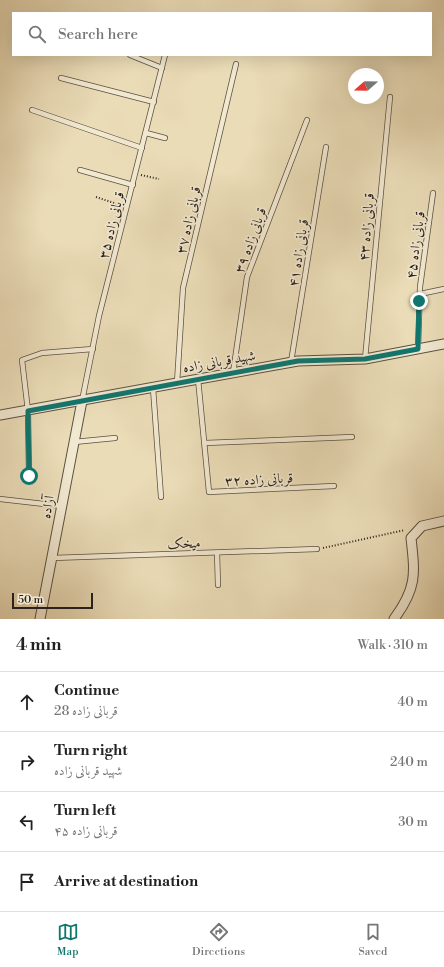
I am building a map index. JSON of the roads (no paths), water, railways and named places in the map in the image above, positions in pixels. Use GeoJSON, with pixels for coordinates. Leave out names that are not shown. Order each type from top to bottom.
{"type":"FeatureCollection","features":[{"type":"Feature","properties":{"kind":"street","name":"شهید قربانی زاده"},"geometry":{"type":"LineString","coordinates":[[0,415],[291,362],[365,359],[444,344]]}},
{"type":"Feature","properties":{"kind":"street","name":"آزاده"},"geometry":{"type":"LineString","coordinates":[[40,619],[82,401]]}},
{"type":"Feature","properties":{"kind":"street"},"geometry":{"type":"LineString","coordinates":[[394,619],[410,592],[415,572],[411,538],[422,526],[444,521]]}},
{"type":"Feature","properties":{"kind":"lane"},"geometry":{"type":"LineString","coordinates":[[132,56],[162,68]]}},
{"type":"Feature","properties":{"kind":"lane","name":"قربانی زاده ۳۵"},"geometry":{"type":"LineString","coordinates":[[82,401],[127,207],[165,56]]}},
{"type":"Feature","properties":{"kind":"lane","name":"قربانی زاده ۳۷"},"geometry":{"type":"LineString","coordinates":[[177,383],[183,288],[236,64]]}},
{"type":"Feature","properties":{"kind":"lane"},"geometry":{"type":"LineString","coordinates":[[61,78],[154,102]]}},
{"type":"Feature","properties":{"kind":"lane","name":"قربانی زاده ۴۳"},"geometry":{"type":"LineString","coordinates":[[365,359],[390,97]]}},
{"type":"Feature","properties":{"kind":"lane"},"geometry":{"type":"LineString","coordinates":[[32,110],[142,148]]}},
{"type":"Feature","properties":{"kind":"lane","name":"قربانی زاده ۳۹"},"geometry":{"type":"LineString","coordinates":[[233,373],[247,277],[307,120]]}},
{"type":"Feature","properties":{"kind":"lane"},"geometry":{"type":"LineString","coordinates":[[146,133],[165,138]]}},
{"type":"Feature","properties":{"kind":"lane","name":"قربانی زاده ۴۱"},"geometry":{"type":"LineString","coordinates":[[291,362],[326,147]]}},
{"type":"Feature","properties":{"kind":"lane"},"geometry":{"type":"LineString","coordinates":[[80,170],[133,185]]}},
{"type":"Feature","properties":{"kind":"lane","name":"قربانی زاده ۴۵"},"geometry":{"type":"LineString","coordinates":[[418,349],[420,294],[433,193]]}},
{"type":"Feature","properties":{"kind":"lane"},"geometry":{"type":"LineString","coordinates":[[420,294],[444,289]]}},
{"type":"Feature","properties":{"kind":"lane"},"geometry":{"type":"LineString","coordinates":[[29,476],[28,411],[22,360],[42,353],[93,349]]}},
{"type":"Feature","properties":{"kind":"lane","name":"قربانی زاده ۳۲"},"geometry":{"type":"LineString","coordinates":[[198,379],[209,492],[334,486]]}},
{"type":"Feature","properties":{"kind":"lane"},"geometry":{"type":"LineString","coordinates":[[152,388],[161,496]]}},
{"type":"Feature","properties":{"kind":"lane"},"geometry":{"type":"LineString","coordinates":[[74,442],[115,438]]}},
{"type":"Feature","properties":{"kind":"lane"},"geometry":{"type":"LineString","coordinates":[[205,443],[352,438]]}},
{"type":"Feature","properties":{"kind":"lane"},"geometry":{"type":"LineString","coordinates":[[0,499],[62,506]]}},
{"type":"Feature","properties":{"kind":"lane","name":"میخک"},"geometry":{"type":"LineString","coordinates":[[52,558],[317,549]]}},
{"type":"Feature","properties":{"kind":"lane"},"geometry":{"type":"LineString","coordinates":[[217,552],[218,585]]}}]}
